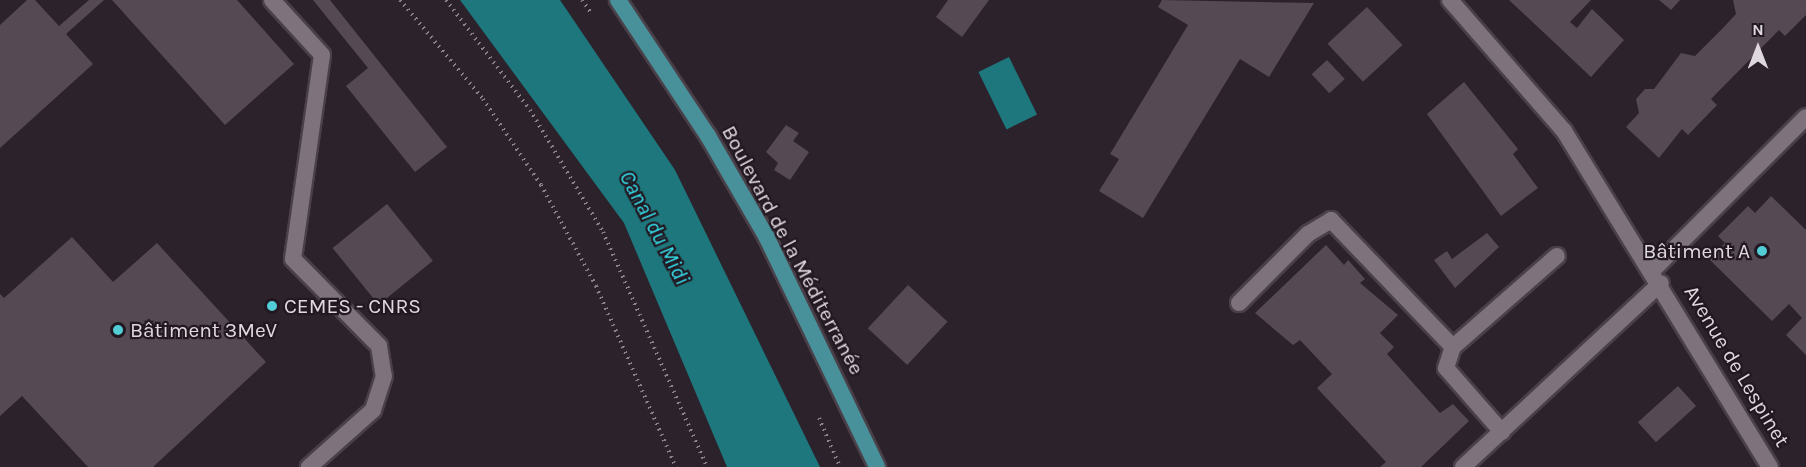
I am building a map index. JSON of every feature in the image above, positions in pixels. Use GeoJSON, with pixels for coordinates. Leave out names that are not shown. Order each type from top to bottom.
{"type":"FeatureCollection","features":[{"type":"Feature","properties":{"kind":"main road","name":"Boulevard de la Méditerranée"},"geometry":{"type":"LineString","coordinates":[[618,0],[708,136],[766,236],[876,467]]}},
{"type":"Feature","properties":{"kind":"street"},"geometry":{"type":"LineString","coordinates":[[272,0],[322,55],[293,259],[379,346],[384,376],[372,410],[309,467]]}},
{"type":"Feature","properties":{"kind":"street","name":"Avenue de Lespinet"},"geometry":{"type":"LineString","coordinates":[[1450,0],[1564,131],[1657,277],[1770,467]]}},
{"type":"Feature","properties":{"kind":"street"},"geometry":{"type":"LineString","coordinates":[[1464,467],[1657,277],[1806,117]]}},
{"type":"Feature","properties":{"kind":"street"},"geometry":{"type":"LineString","coordinates":[[1239,303],[1308,234],[1332,220],[1453,347]]}},
{"type":"Feature","properties":{"kind":"street"},"geometry":{"type":"LineString","coordinates":[[1502,432],[1446,368],[1453,347],[1557,256]]}},
{"type":"Feature","properties":{"kind":"path"},"geometry":{"type":"LineString","coordinates":[[400,0],[483,99],[541,185],[601,297],[676,467]]}},
{"type":"Feature","properties":{"kind":"path"},"geometry":{"type":"LineString","coordinates":[[446,0],[530,110],[603,232],[707,467]]}},
{"type":"Feature","properties":{"kind":"path"},"geometry":{"type":"LineString","coordinates":[[582,0],[595,19]]}},
{"type":"Feature","properties":{"kind":"path"},"geometry":{"type":"LineString","coordinates":[[818,415],[840,467]]}},
{"type":"Feature","properties":{"kind":"water","name":"Canal du Midi"},"geometry":{"type":"Polygon","coordinates":[[[460,0],[560,0],[675,170],[820,467],[727,467],[624,223],[460,0]]]}},
{"type":"Feature","properties":{"kind":"water"},"geometry":{"type":"Polygon","coordinates":[[[1009,57],[1037,115],[1006,129],[978,72],[1009,57]]]}},
{"type":"Feature","properties":{"kind":"building"},"geometry":{"type":"Polygon","coordinates":[[[27,0],[35,0],[59,26],[89,0],[104,0],[66,34],[93,64],[0,148],[0,25],[27,0]]]}},
{"type":"Feature","properties":{"kind":"building"},"geometry":{"type":"Polygon","coordinates":[[[112,0],[237,0],[294,64],[225,125],[112,0]]]}},
{"type":"Feature","properties":{"kind":"building"},"geometry":{"type":"Polygon","coordinates":[[[313,0],[330,0],[447,147],[415,172],[346,86],[368,68],[313,0]]]}},
{"type":"Feature","properties":{"kind":"building"},"geometry":{"type":"Polygon","coordinates":[[[948,0],[989,0],[962,37],[936,17],[948,0]]]}},
{"type":"Feature","properties":{"kind":"building"},"geometry":{"type":"Polygon","coordinates":[[[1162,0],[1314,3],[1269,77],[1240,59],[1143,218],[1099,191],[1119,159],[1110,154],[1188,25],[1158,7],[1162,0]]]}},
{"type":"Feature","properties":{"kind":"building"},"geometry":{"type":"Polygon","coordinates":[[[1509,0],[1591,0],[1570,22],[1577,28],[1592,9],[1624,40],[1591,77],[1509,0]]]}},
{"type":"Feature","properties":{"kind":"building"},"geometry":{"type":"Polygon","coordinates":[[[1659,0],[1680,0],[1671,10],[1659,0]]]}},
{"type":"Feature","properties":{"kind":"building"},"geometry":{"type":"Polygon","coordinates":[[[1733,0],[1806,0],[1806,15],[1785,36],[1779,30],[1711,99],[1717,105],[1688,135],[1682,129],[1659,158],[1626,127],[1639,113],[1636,99],[1645,89],[1654,89],[1681,53],[1695,56],[1723,28],[1736,14],[1733,0]]]}},
{"type":"Feature","properties":{"kind":"building"},"geometry":{"type":"Polygon","coordinates":[[[1367,7],[1402,45],[1363,82],[1328,44],[1367,7]]]}},
{"type":"Feature","properties":{"kind":"building"},"geometry":{"type":"Polygon","coordinates":[[[1327,60],[1345,79],[1329,93],[1312,74],[1327,60]]]}},
{"type":"Feature","properties":{"kind":"building"},"geometry":{"type":"Polygon","coordinates":[[[1464,82],[1518,149],[1513,154],[1538,188],[1501,216],[1427,114],[1464,82]]]}},
{"type":"Feature","properties":{"kind":"building"},"geometry":{"type":"Polygon","coordinates":[[[786,125],[799,133],[793,141],[809,152],[790,180],[774,170],[778,163],[766,152],[786,125]]]}},
{"type":"Feature","properties":{"kind":"building","name":"Bâtiment A"},"geometry":{"type":"Polygon","coordinates":[[[1771,196],[1806,230],[1806,355],[1786,335],[1802,318],[1789,304],[1772,321],[1709,259],[1725,243],[1718,236],[1748,206],[1755,213],[1771,196]]]}},
{"type":"Feature","properties":{"kind":"building"},"geometry":{"type":"Polygon","coordinates":[[[387,204],[433,261],[379,305],[333,248],[387,204]]]}},
{"type":"Feature","properties":{"kind":"building"},"geometry":{"type":"Polygon","coordinates":[[[1487,233],[1499,247],[1455,288],[1434,260],[1447,251],[1452,259],[1487,233]]]}},
{"type":"Feature","properties":{"kind":"building","name":"Bâtiment 3MeV"},"geometry":{"type":"Polygon","coordinates":[[[72,237],[113,282],[157,243],[266,362],[153,467],[88,467],[22,396],[0,416],[0,294],[4,298],[72,237]]]}},
{"type":"Feature","properties":{"kind":"building"},"geometry":{"type":"Polygon","coordinates":[[[1326,245],[1344,265],[1348,260],[1365,279],[1360,283],[1398,315],[1380,333],[1394,347],[1387,354],[1440,413],[1453,404],[1469,421],[1421,467],[1380,467],[1386,462],[1317,388],[1332,374],[1300,340],[1293,345],[1255,313],[1326,245]]]}},
{"type":"Feature","properties":{"kind":"building"},"geometry":{"type":"Polygon","coordinates":[[[908,285],[947,322],[907,365],[868,328],[908,285]]]}},
{"type":"Feature","properties":{"kind":"building"},"geometry":{"type":"Polygon","coordinates":[[[1678,386],[1696,406],[1656,442],[1638,422],[1678,386]]]}},
{"type":"Feature","properties":{"kind":"place","name":"Bâtiment A"},"geometry":{"type":"Point","coordinates":[1762,251]}},
{"type":"Feature","properties":{"kind":"place","name":"CEMES - CNRS"},"geometry":{"type":"Point","coordinates":[272,306]}},
{"type":"Feature","properties":{"kind":"place","name":"Bâtiment 3MeV"},"geometry":{"type":"Point","coordinates":[118,330]}}]}
